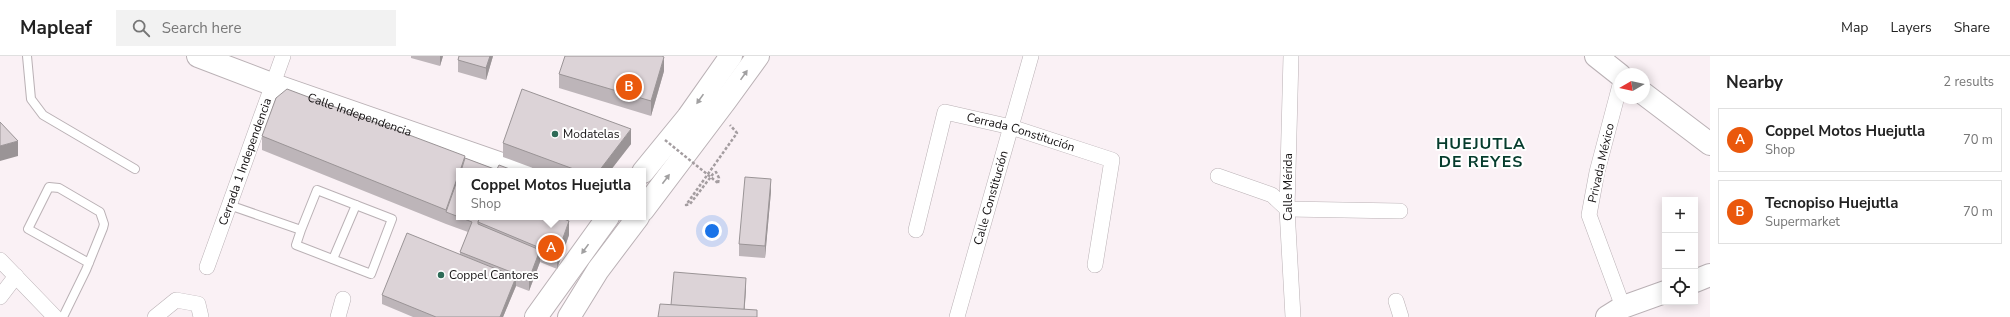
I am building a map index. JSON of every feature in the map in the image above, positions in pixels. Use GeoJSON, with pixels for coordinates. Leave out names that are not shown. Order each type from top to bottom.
{"type":"FeatureCollection","features":[{"type":"Feature","properties":{"kind":"main road","name":"Calle Independencia"},"geometry":{"type":"LineString","coordinates":[[198,56],[274,85],[513,168]]}},
{"type":"Feature","properties":{"kind":"main road"},"geometry":{"type":"LineString","coordinates":[[646,168],[688,116],[731,56]]}},
{"type":"Feature","properties":{"kind":"main road"},"geometry":{"type":"LineString","coordinates":[[646,206],[758,56]]}},
{"type":"Feature","properties":{"kind":"main road"},"geometry":{"type":"LineString","coordinates":[[1596,56],[1614,70]]}},
{"type":"Feature","properties":{"kind":"main road"},"geometry":{"type":"LineString","coordinates":[[1650,99],[1710,144]]}},
{"type":"Feature","properties":{"kind":"main road"},"geometry":{"type":"LineString","coordinates":[[536,317],[606,220]]}},
{"type":"Feature","properties":{"kind":"main road"},"geometry":{"type":"LineString","coordinates":[[573,313],[598,270],[636,220]]}},
{"type":"Feature","properties":{"kind":"main road"},"geometry":{"type":"LineString","coordinates":[[1698,279],[1710,275]]}},
{"type":"Feature","properties":{"kind":"main road"},"geometry":{"type":"LineString","coordinates":[[1615,312],[1662,293]]}},
{"type":"Feature","properties":{"kind":"street","name":"Cerrada 1 Independencia"},"geometry":{"type":"LineString","coordinates":[[207,267],[274,85],[283,56]]}},
{"type":"Feature","properties":{"kind":"street","name":"Calle Constitución"},"geometry":{"type":"LineString","coordinates":[[957,317],[1031,56]]}},
{"type":"Feature","properties":{"kind":"street","name":"Calle Mérida"},"geometry":{"type":"LineString","coordinates":[[1291,56],[1287,209],[1293,317]]}},
{"type":"Feature","properties":{"kind":"street","name":"Privada México"},"geometry":{"type":"LineString","coordinates":[[1615,104],[1597,172],[1589,215],[1615,312]]}},
{"type":"Feature","properties":{"kind":"street","name":"Cerrada Constitución"},"geometry":{"type":"LineString","coordinates":[[916,230],[945,112],[1011,127],[1112,160],[1095,264]]}},
{"type":"Feature","properties":{"kind":"street"},"geometry":{"type":"LineString","coordinates":[[1218,176],[1272,195],[1287,209],[1400,211]]}},
{"type":"Feature","properties":{"kind":"street"},"geometry":{"type":"LineString","coordinates":[[0,260],[55,317]]}},
{"type":"Feature","properties":{"kind":"street"},"geometry":{"type":"LineString","coordinates":[[0,297],[16,276]]}},
{"type":"Feature","properties":{"kind":"street"},"geometry":{"type":"LineString","coordinates":[[155,317],[176,300],[198,304],[200,317]]}},
{"type":"Feature","properties":{"kind":"street"},"geometry":{"type":"LineString","coordinates":[[338,317],[343,300]]}},
{"type":"Feature","properties":{"kind":"street"},"geometry":{"type":"LineString","coordinates":[[1396,301],[1401,317]]}},
{"type":"Feature","properties":{"kind":"lane"},"geometry":{"type":"LineString","coordinates":[[27,56],[31,99],[43,115],[135,169]]}},
{"type":"Feature","properties":{"kind":"lane"},"geometry":{"type":"LineString","coordinates":[[63,317],[89,263],[104,224],[100,212],[59,188],[48,187],[28,229],[89,263]]}},
{"type":"Feature","properties":{"kind":"lane"},"geometry":{"type":"LineString","coordinates":[[317,190],[356,205],[392,219],[370,274],[296,245],[317,190]]}},
{"type":"Feature","properties":{"kind":"lane"},"geometry":{"type":"LineString","coordinates":[[229,205],[302,230]]}},
{"type":"Feature","properties":{"kind":"lane"},"geometry":{"type":"LineString","coordinates":[[333,259],[356,205]]}},
{"type":"Feature","properties":{"kind":"path"},"geometry":{"type":"LineString","coordinates":[[665,140],[718,183],[719,178],[716,172],[713,174],[690,204],[686,205],[737,133],[718,111]]}},
{"type":"Feature","properties":{"kind":"building"},"geometry":{"type":"Polygon","coordinates":[[[459,56],[490,56],[486,68],[458,60],[459,56]]]}},
{"type":"Feature","properties":{"kind":"building"},"geometry":{"type":"Polygon","coordinates":[[[565,56],[664,57],[651,101],[559,74],[565,56]]]}},
{"type":"Feature","properties":{"kind":"building"},"geometry":{"type":"Polygon","coordinates":[[[287,89],[465,156],[461,168],[456,168],[456,182],[446,210],[262,136],[276,98],[287,89]]]}},
{"type":"Feature","properties":{"kind":"building"},"geometry":{"type":"Polygon","coordinates":[[[522,89],[631,129],[601,168],[571,168],[503,143],[522,89]]]}},
{"type":"Feature","properties":{"kind":"building"},"geometry":{"type":"Polygon","coordinates":[[[0,122],[18,141],[0,146],[0,122]]]}},
{"type":"Feature","properties":{"kind":"building"},"geometry":{"type":"Polygon","coordinates":[[[465,158],[492,168],[462,168],[465,158]]]}},
{"type":"Feature","properties":{"kind":"building"},"geometry":{"type":"Polygon","coordinates":[[[499,165],[507,168],[498,168],[499,165]]]}},
{"type":"Feature","properties":{"kind":"building"},"geometry":{"type":"Polygon","coordinates":[[[745,177],[771,179],[765,246],[739,244],[745,177]]]}},
{"type":"Feature","properties":{"kind":"building"},"geometry":{"type":"Polygon","coordinates":[[[456,184],[456,216],[446,212],[456,184]]]}},
{"type":"Feature","properties":{"kind":"building"},"geometry":{"type":"Polygon","coordinates":[[[467,220],[479,220],[478,224],[540,250],[529,279],[460,252],[472,222],[467,220]]]}},
{"type":"Feature","properties":{"kind":"building"},"geometry":{"type":"Polygon","coordinates":[[[479,220],[569,221],[557,255],[478,222],[479,220]]]}},
{"type":"Feature","properties":{"kind":"building","name":"Coppel Cantores"},"geometry":{"type":"Polygon","coordinates":[[[407,233],[516,277],[500,317],[436,317],[382,295],[407,233]]]}},
{"type":"Feature","properties":{"kind":"building"},"geometry":{"type":"Polygon","coordinates":[[[674,272],[746,278],[744,310],[671,305],[674,272]]]}},
{"type":"Feature","properties":{"kind":"building"},"geometry":{"type":"Polygon","coordinates":[[[660,304],[757,310],[757,317],[658,317],[660,304]]]}},
{"type":"Feature","properties":{"kind":"place","name":"Tecnopiso Huejutla"},"geometry":{"type":"Point","coordinates":[629,87]}},
{"type":"Feature","properties":{"kind":"place","name":"Modatelas"},"geometry":{"type":"Point","coordinates":[555,134]}},
{"type":"Feature","properties":{"kind":"place","name":"Coppel Motos Huejutla"},"geometry":{"type":"Point","coordinates":[551,248]}},
{"type":"Feature","properties":{"kind":"place","name":"Coppel Cantores"},"geometry":{"type":"Point","coordinates":[441,275]}},
{"type":"Feature","properties":{"kind":"district","name":"HUEJUTLA DE REYES"},"geometry":{"type":"Point","coordinates":[1481,153]}}]}
